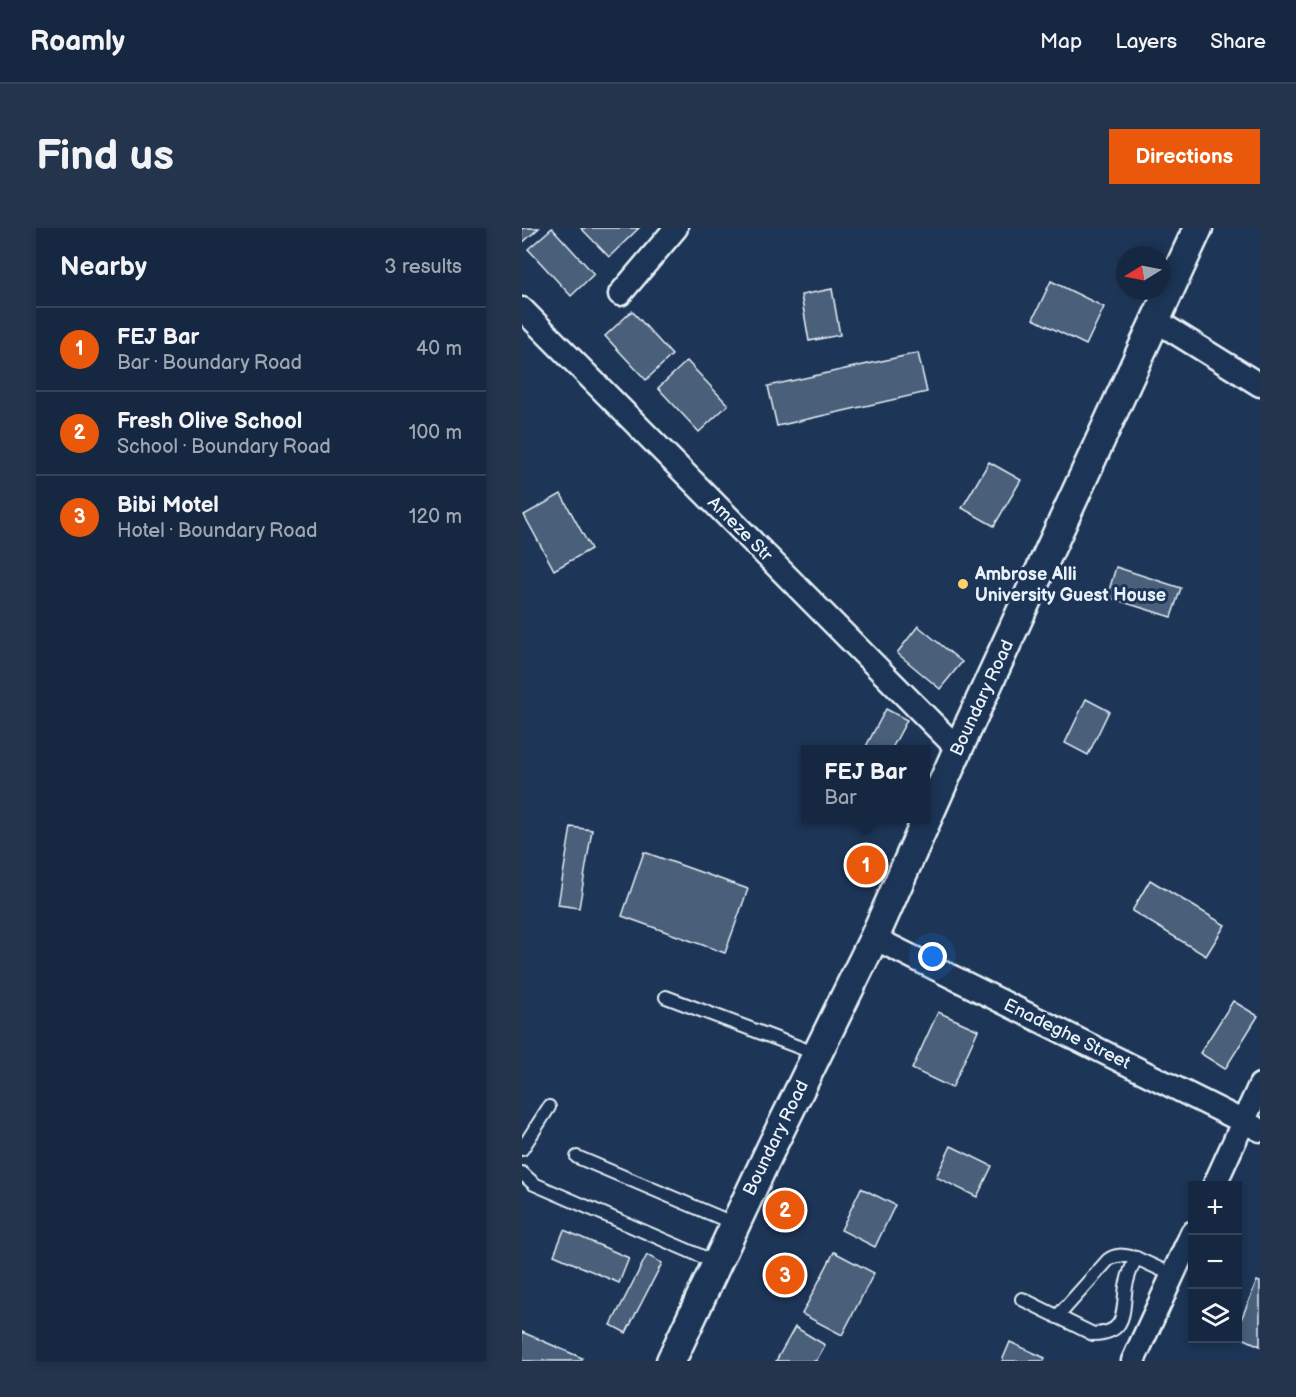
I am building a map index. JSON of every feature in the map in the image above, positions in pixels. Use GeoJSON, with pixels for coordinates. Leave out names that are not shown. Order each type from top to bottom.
{"type":"FeatureCollection","features":[{"type":"Feature","properties":{"kind":"street"},"geometry":{"type":"LineString","coordinates":[[620,294],[676,228]]}},
{"type":"Feature","properties":{"kind":"street","name":"Boundary Road"},"geometry":{"type":"LineString","coordinates":[[930,813],[1196,229]]}},
{"type":"Feature","properties":{"kind":"street","name":"Ameze Str"},"geometry":{"type":"LineString","coordinates":[[522,309],[958,750]]}},
{"type":"Feature","properties":{"kind":"street"},"geometry":{"type":"LineString","coordinates":[[1155,320],[1260,385]]}},
{"type":"Feature","properties":{"kind":"street","name":"Boundary Road"},"geometry":{"type":"LineString","coordinates":[[670,1361],[874,938],[925,823]]}},
{"type":"Feature","properties":{"kind":"street","name":"Enadeghe Street"},"geometry":{"type":"LineString","coordinates":[[874,938],[1252,1126]]}},
{"type":"Feature","properties":{"kind":"street"},"geometry":{"type":"LineString","coordinates":[[1217,1181],[1252,1126],[1260,1085]]}},
{"type":"Feature","properties":{"kind":"street"},"geometry":{"type":"LineString","coordinates":[[1133,1361],[1191,1235]]}},
{"type":"Feature","properties":{"kind":"lane"},"geometry":{"type":"LineString","coordinates":[[666,998],[817,1054]]}},
{"type":"Feature","properties":{"kind":"lane"},"geometry":{"type":"LineString","coordinates":[[522,1149],[549,1107]]}},
{"type":"Feature","properties":{"kind":"lane"},"geometry":{"type":"LineString","coordinates":[[577,1157],[735,1224]]}},
{"type":"Feature","properties":{"kind":"lane"},"geometry":{"type":"LineString","coordinates":[[522,1173],[534,1184],[717,1263]]}},
{"type":"Feature","properties":{"kind":"lane"},"geometry":{"type":"LineString","coordinates":[[1057,1317],[1114,1256],[1136,1258],[1173,1275]]}},
{"type":"Feature","properties":{"kind":"lane"},"geometry":{"type":"LineString","coordinates":[[1022,1299],[1093,1334],[1105,1334],[1114,1330],[1122,1319],[1129,1274],[1136,1258]]}},
{"type":"Feature","properties":{"kind":"building"},"geometry":{"type":"Polygon","coordinates":[[[522,228],[539,228],[522,243],[522,228]]]}},
{"type":"Feature","properties":{"kind":"building"},"geometry":{"type":"Polygon","coordinates":[[[552,228],[594,274],[571,296],[528,249],[552,228]]]}},
{"type":"Feature","properties":{"kind":"building"},"geometry":{"type":"Polygon","coordinates":[[[581,228],[639,228],[609,257],[581,228]]]}},
{"type":"Feature","properties":{"kind":"building"},"geometry":{"type":"Polygon","coordinates":[[[1051,281],[1104,307],[1086,345],[1033,319],[1051,281]]]}},
{"type":"Feature","properties":{"kind":"building"},"geometry":{"type":"Polygon","coordinates":[[[832,289],[840,335],[809,341],[801,295],[832,289]]]}},
{"type":"Feature","properties":{"kind":"building"},"geometry":{"type":"Polygon","coordinates":[[[632,311],[672,355],[646,380],[605,336],[632,311]]]}},
{"type":"Feature","properties":{"kind":"building"},"geometry":{"type":"Polygon","coordinates":[[[918,353],[927,392],[777,426],[768,386],[918,353]]]}},
{"type":"Feature","properties":{"kind":"building"},"geometry":{"type":"Polygon","coordinates":[[[687,361],[728,405],[699,432],[658,388],[687,361]]]}},
{"type":"Feature","properties":{"kind":"building"},"geometry":{"type":"Polygon","coordinates":[[[989,462],[1021,480],[994,526],[962,508],[989,462]]]}},
{"type":"Feature","properties":{"kind":"building"},"geometry":{"type":"Polygon","coordinates":[[[561,494],[591,549],[554,570],[524,515],[561,494]]]}},
{"type":"Feature","properties":{"kind":"building"},"geometry":{"type":"Polygon","coordinates":[[[1116,567],[1181,588],[1171,617],[1107,597],[1116,567]]]}},
{"type":"Feature","properties":{"kind":"building"},"geometry":{"type":"Polygon","coordinates":[[[918,626],[962,662],[940,689],[897,653],[918,626]]]}},
{"type":"Feature","properties":{"kind":"building"},"geometry":{"type":"Polygon","coordinates":[[[1086,699],[1109,711],[1088,755],[1065,743],[1086,699]]]}},
{"type":"Feature","properties":{"kind":"building"},"geometry":{"type":"Polygon","coordinates":[[[886,709],[907,720],[894,745],[867,745],[886,709]]]}},
{"type":"Feature","properties":{"kind":"building"},"geometry":{"type":"Polygon","coordinates":[[[571,827],[592,830],[579,908],[558,905],[571,827]]]}},
{"type":"Feature","properties":{"kind":"building"},"geometry":{"type":"Polygon","coordinates":[[[644,852],[748,889],[725,953],[622,916],[644,852]]]}},
{"type":"Feature","properties":{"kind":"building"},"geometry":{"type":"Polygon","coordinates":[[[1150,880],[1225,925],[1206,956],[1132,911],[1150,880]]]}},
{"type":"Feature","properties":{"kind":"building"},"geometry":{"type":"Polygon","coordinates":[[[1233,1001],[1258,1016],[1225,1069],[1200,1053],[1233,1001]]]}},
{"type":"Feature","properties":{"kind":"building"},"geometry":{"type":"Polygon","coordinates":[[[938,1012],[978,1030],[952,1088],[912,1069],[938,1012]]]}},
{"type":"Feature","properties":{"kind":"building"},"geometry":{"type":"Polygon","coordinates":[[[951,1146],[992,1166],[977,1197],[936,1177],[951,1146]]]}},
{"type":"Feature","properties":{"kind":"building"},"geometry":{"type":"Polygon","coordinates":[[[861,1188],[895,1205],[875,1247],[841,1230],[861,1188]]]}},
{"type":"Feature","properties":{"kind":"building"},"geometry":{"type":"Polygon","coordinates":[[[564,1230],[629,1258],[619,1283],[554,1255],[564,1230]]]}},
{"type":"Feature","properties":{"kind":"building"},"geometry":{"type":"Polygon","coordinates":[[[834,1252],[874,1273],[842,1335],[802,1314],[834,1252]]]}},
{"type":"Feature","properties":{"kind":"building"},"geometry":{"type":"Polygon","coordinates":[[[647,1255],[662,1263],[626,1333],[611,1325],[647,1255]]]}},
{"type":"Feature","properties":{"kind":"building"},"geometry":{"type":"Polygon","coordinates":[[[1257,1281],[1260,1282],[1260,1346],[1242,1338],[1242,1317],[1257,1281]]]}},
{"type":"Feature","properties":{"kind":"building"},"geometry":{"type":"Polygon","coordinates":[[[795,1327],[825,1345],[816,1361],[776,1361],[795,1327]]]}},
{"type":"Feature","properties":{"kind":"building"},"geometry":{"type":"Polygon","coordinates":[[[522,1332],[582,1358],[581,1361],[522,1361],[522,1332]]]}},
{"type":"Feature","properties":{"kind":"building"},"geometry":{"type":"Polygon","coordinates":[[[1010,1342],[1045,1358],[1044,1361],[1002,1361],[1010,1342]]]}},
{"type":"Feature","properties":{"kind":"place","name":"Ambrose Alli University Guest House"},"geometry":{"type":"Point","coordinates":[963,584]}},
{"type":"Feature","properties":{"kind":"place","name":"FEJ Bar"},"geometry":{"type":"Point","coordinates":[866,865]}},
{"type":"Feature","properties":{"kind":"place","name":"Fresh Olive School"},"geometry":{"type":"Point","coordinates":[785,1210]}},
{"type":"Feature","properties":{"kind":"place","name":"Bibi Motel"},"geometry":{"type":"Point","coordinates":[785,1275]}}]}
